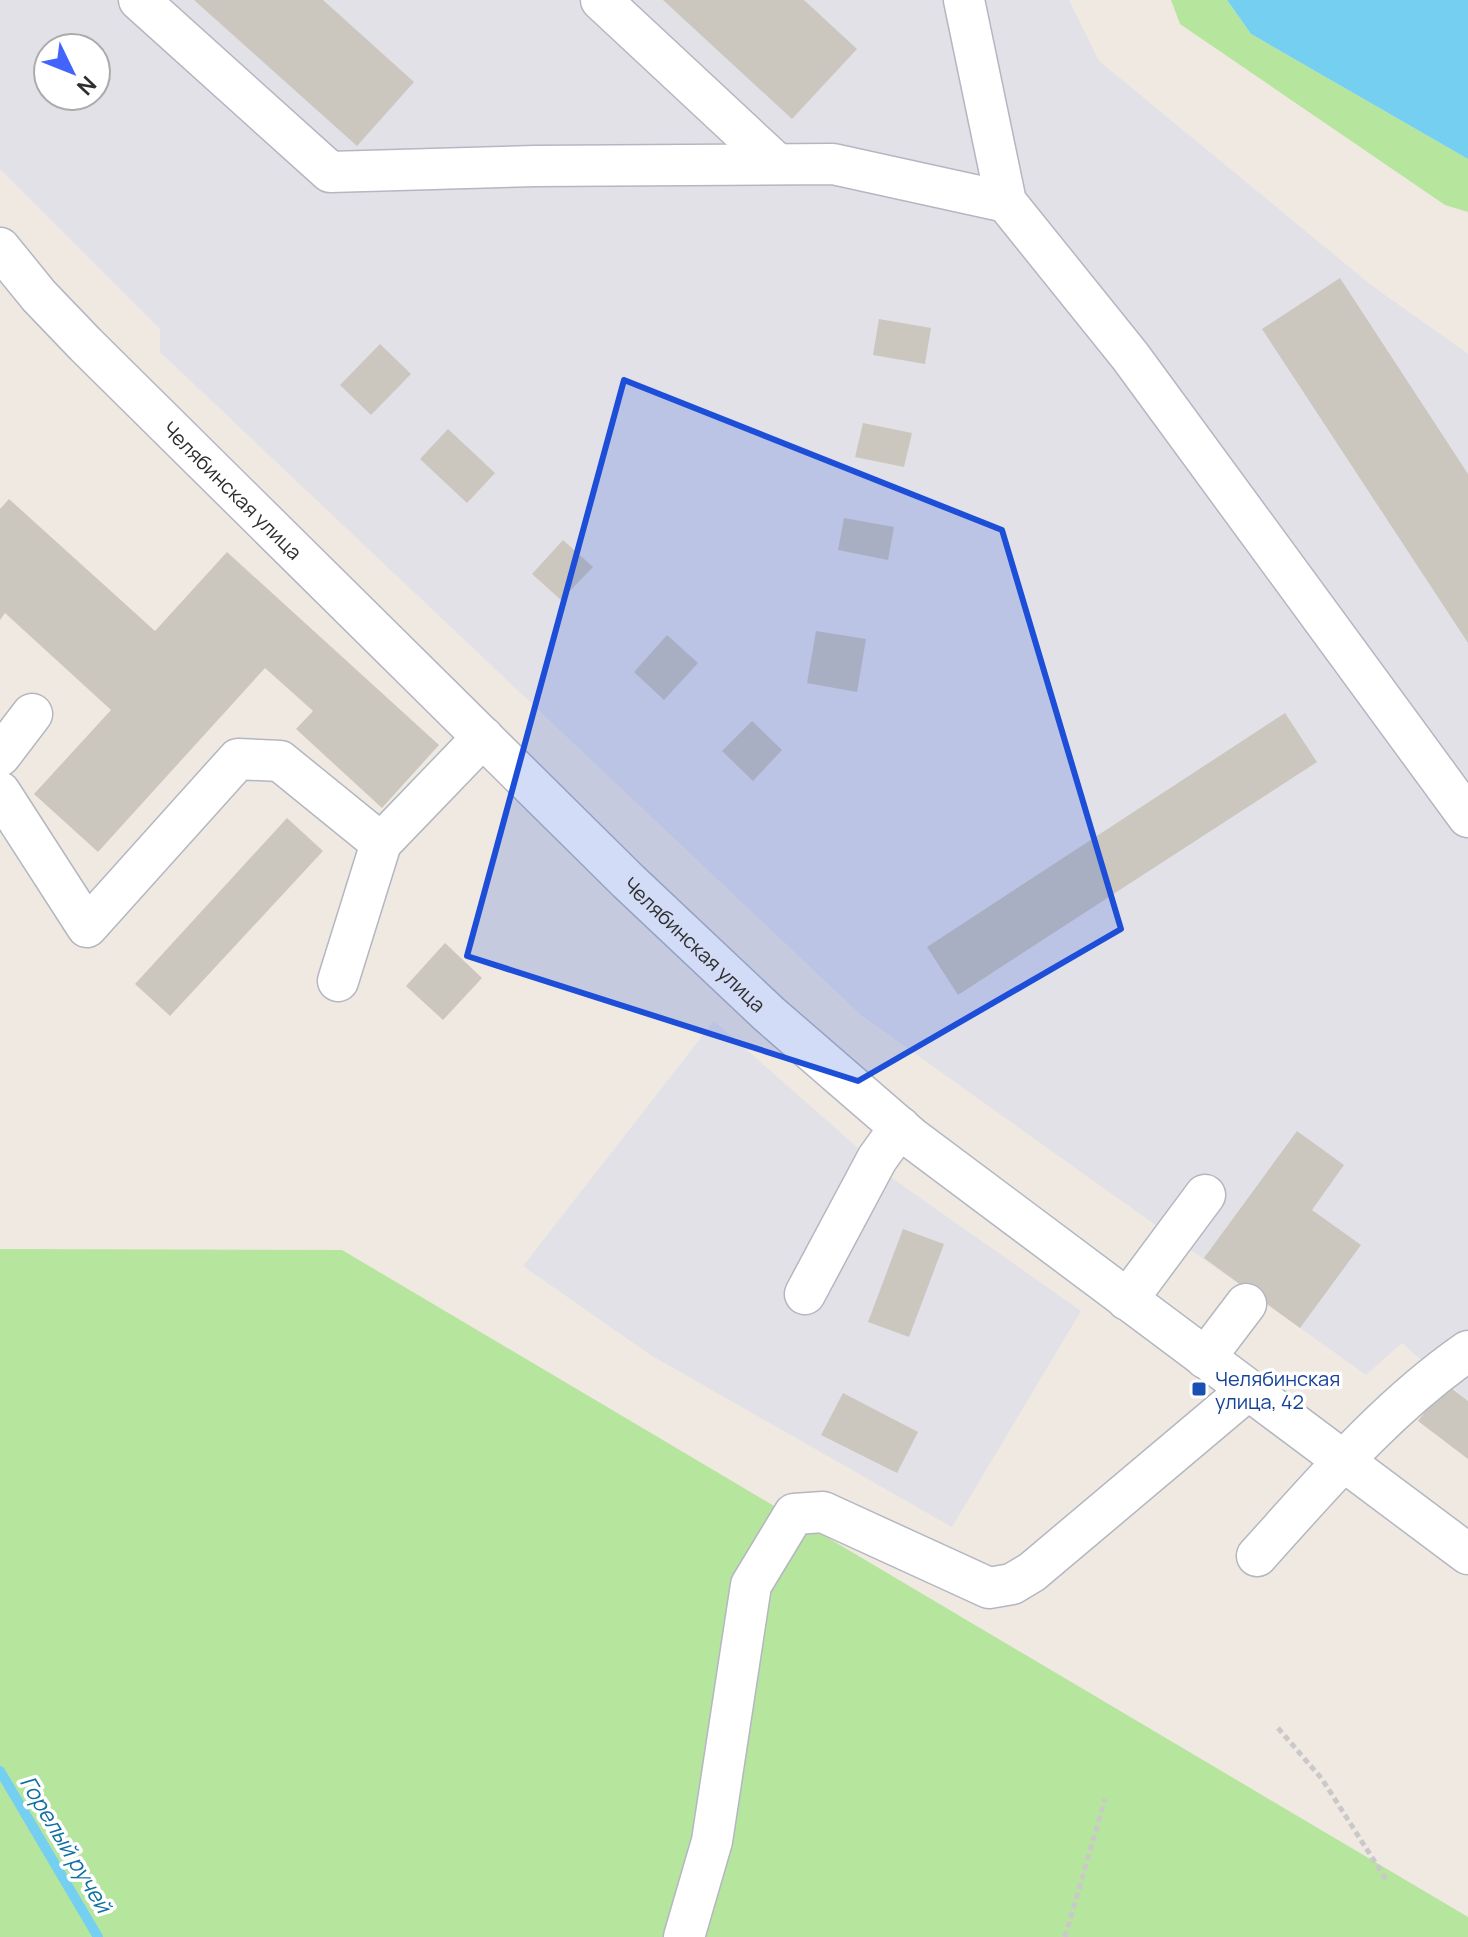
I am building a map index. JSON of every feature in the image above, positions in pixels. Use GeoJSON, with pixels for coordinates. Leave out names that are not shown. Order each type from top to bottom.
{"type":"FeatureCollection","features":[{"type":"Feature","properties":{"kind":"street"},"geometry":{"type":"LineString","coordinates":[[139,0],[330,172],[535,166],[833,164],[1006,202]]}},
{"type":"Feature","properties":{"kind":"street"},"geometry":{"type":"LineString","coordinates":[[601,0],[777,164]]}},
{"type":"Feature","properties":{"kind":"street"},"geometry":{"type":"LineString","coordinates":[[964,0],[1006,202],[1130,356],[1468,817]]}},
{"type":"Feature","properties":{"kind":"street","name":"Челябинская улица"},"geometry":{"type":"LineString","coordinates":[[0,248],[39,296],[86,345],[628,881],[769,1014],[900,1127],[1468,1554]]}},
{"type":"Feature","properties":{"kind":"street"},"geometry":{"type":"LineString","coordinates":[[0,756],[32,714]]}},
{"type":"Feature","properties":{"kind":"street"},"geometry":{"type":"LineString","coordinates":[[338,981],[381,843],[483,737]]}},
{"type":"Feature","properties":{"kind":"street"},"geometry":{"type":"LineString","coordinates":[[0,792],[87,927],[238,759],[280,761],[381,843]]}},
{"type":"Feature","properties":{"kind":"street"},"geometry":{"type":"LineString","coordinates":[[805,1294],[877,1159],[900,1127]]}},
{"type":"Feature","properties":{"kind":"street"},"geometry":{"type":"LineString","coordinates":[[1127,1300],[1205,1195]]}},
{"type":"Feature","properties":{"kind":"street"},"geometry":{"type":"LineString","coordinates":[[1205,1358],[1246,1304]]}},
{"type":"Feature","properties":{"kind":"street"},"geometry":{"type":"LineString","coordinates":[[1257,1556],[1343,1462],[1435,1374],[1468,1351]]}},
{"type":"Feature","properties":{"kind":"street"},"geometry":{"type":"LineString","coordinates":[[684,1937],[712,1841],[751,1585],[794,1514],[823,1512],[989,1588],[1012,1584],[1032,1572],[1248,1390]]}},
{"type":"Feature","properties":{"kind":"path"},"geometry":{"type":"LineString","coordinates":[[1278,1728],[1322,1779],[1387,1881]]}},
{"type":"Feature","properties":{"kind":"path"},"geometry":{"type":"LineString","coordinates":[[1065,1937],[1105,1799]]}},
{"type":"Feature","properties":{"kind":"highlighted area"},"geometry":{"type":"Polygon","coordinates":[[[624,380],[1002,530],[1121,929],[858,1081],[467,956],[624,380]]]}},
{"type":"Feature","properties":{"kind":"shaded area"},"geometry":{"type":"Polygon","coordinates":[[[0,0],[1069,0],[1099,61],[1371,285],[1468,354],[1468,1401],[1402,1343],[1366,1375],[861,1015],[160,352],[160,329],[0,169],[0,0]]]}},
{"type":"Feature","properties":{"kind":"shaded area"},"geometry":{"type":"Polygon","coordinates":[[[714,1021],[892,1178],[1081,1311],[952,1527],[649,1354],[523,1266],[714,1021]]]}},
{"type":"Feature","properties":{"kind":"green space"},"geometry":{"type":"Polygon","coordinates":[[[1171,0],[1227,0],[1251,34],[1468,159],[1468,212],[1445,205],[1180,24],[1171,0]]]}},
{"type":"Feature","properties":{"kind":"green space"},"geometry":{"type":"Polygon","coordinates":[[[0,1249],[342,1250],[1468,1917],[1468,1937],[0,1937],[0,1249]]]}},
{"type":"Feature","properties":{"kind":"water"},"geometry":{"type":"Polygon","coordinates":[[[1227,0],[1468,0],[1468,159],[1251,34],[1227,0]]]}},
{"type":"Feature","properties":{"kind":"building"},"geometry":{"type":"Polygon","coordinates":[[[194,0],[323,0],[414,82],[357,146],[194,0]]]}},
{"type":"Feature","properties":{"kind":"building"},"geometry":{"type":"Polygon","coordinates":[[[663,0],[804,0],[857,49],[792,119],[663,0]]]}},
{"type":"Feature","properties":{"kind":"building"},"geometry":{"type":"Polygon","coordinates":[[[1340,278],[1468,474],[1468,643],[1262,329],[1340,278]]]}},
{"type":"Feature","properties":{"kind":"building"},"geometry":{"type":"Polygon","coordinates":[[[879,319],[931,328],[925,364],[873,355],[879,319]]]}},
{"type":"Feature","properties":{"kind":"building"},"geometry":{"type":"Polygon","coordinates":[[[380,344],[411,374],[371,415],[340,385],[380,344]]]}},
{"type":"Feature","properties":{"kind":"building"},"geometry":{"type":"Polygon","coordinates":[[[863,423],[912,433],[904,467],[855,457],[863,423]]]}},
{"type":"Feature","properties":{"kind":"building"},"geometry":{"type":"Polygon","coordinates":[[[448,429],[495,473],[467,503],[420,459],[448,429]]]}},
{"type":"Feature","properties":{"kind":"building"},"geometry":{"type":"Polygon","coordinates":[[[9,499],[155,631],[227,552],[439,745],[382,808],[296,729],[313,711],[265,668],[98,852],[34,794],[111,710],[5,613],[0,620],[0,509],[9,499]]]}},
{"type":"Feature","properties":{"kind":"building"},"geometry":{"type":"Polygon","coordinates":[[[844,518],[894,527],[888,560],[838,550],[844,518]]]}},
{"type":"Feature","properties":{"kind":"building"},"geometry":{"type":"Polygon","coordinates":[[[563,540],[593,567],[561,600],[532,574],[563,540]]]}},
{"type":"Feature","properties":{"kind":"building"},"geometry":{"type":"Polygon","coordinates":[[[816,631],[866,639],[857,692],[807,683],[816,631]]]}},
{"type":"Feature","properties":{"kind":"building"},"geometry":{"type":"Polygon","coordinates":[[[667,635],[698,663],[664,700],[634,672],[667,635]]]}},
{"type":"Feature","properties":{"kind":"building"},"geometry":{"type":"Polygon","coordinates":[[[1285,713],[1317,762],[958,995],[927,947],[1285,713]]]}},
{"type":"Feature","properties":{"kind":"building"},"geometry":{"type":"Polygon","coordinates":[[[752,721],[782,750],[753,781],[722,751],[752,721]]]}},
{"type":"Feature","properties":{"kind":"building"},"geometry":{"type":"Polygon","coordinates":[[[287,818],[323,851],[170,1016],[135,984],[287,818]]]}},
{"type":"Feature","properties":{"kind":"building"},"geometry":{"type":"Polygon","coordinates":[[[445,943],[482,978],[443,1020],[406,986],[445,943]]]}},
{"type":"Feature","properties":{"kind":"building"},"geometry":{"type":"Polygon","coordinates":[[[1297,1131],[1344,1165],[1312,1210],[1361,1245],[1300,1328],[1204,1258],[1297,1131]]]}},
{"type":"Feature","properties":{"kind":"building"},"geometry":{"type":"Polygon","coordinates":[[[903,1229],[944,1244],[909,1337],[868,1322],[903,1229]]]}},
{"type":"Feature","properties":{"kind":"building"},"geometry":{"type":"Polygon","coordinates":[[[1446,1384],[1468,1401],[1468,1459],[1418,1421],[1446,1384]]]}},
{"type":"Feature","properties":{"kind":"building"},"geometry":{"type":"Polygon","coordinates":[[[843,1393],[918,1432],[897,1473],[821,1435],[843,1393]]]}},
{"type":"Feature","properties":{"kind":"waterway","name":"Горелый ручей"},"geometry":{"type":"LineString","coordinates":[[0,1771],[98,1937]]}},
{"type":"Feature","properties":{"kind":"place","name":"Челябинская улица, 42"},"geometry":{"type":"Point","coordinates":[1199,1389]}}]}
